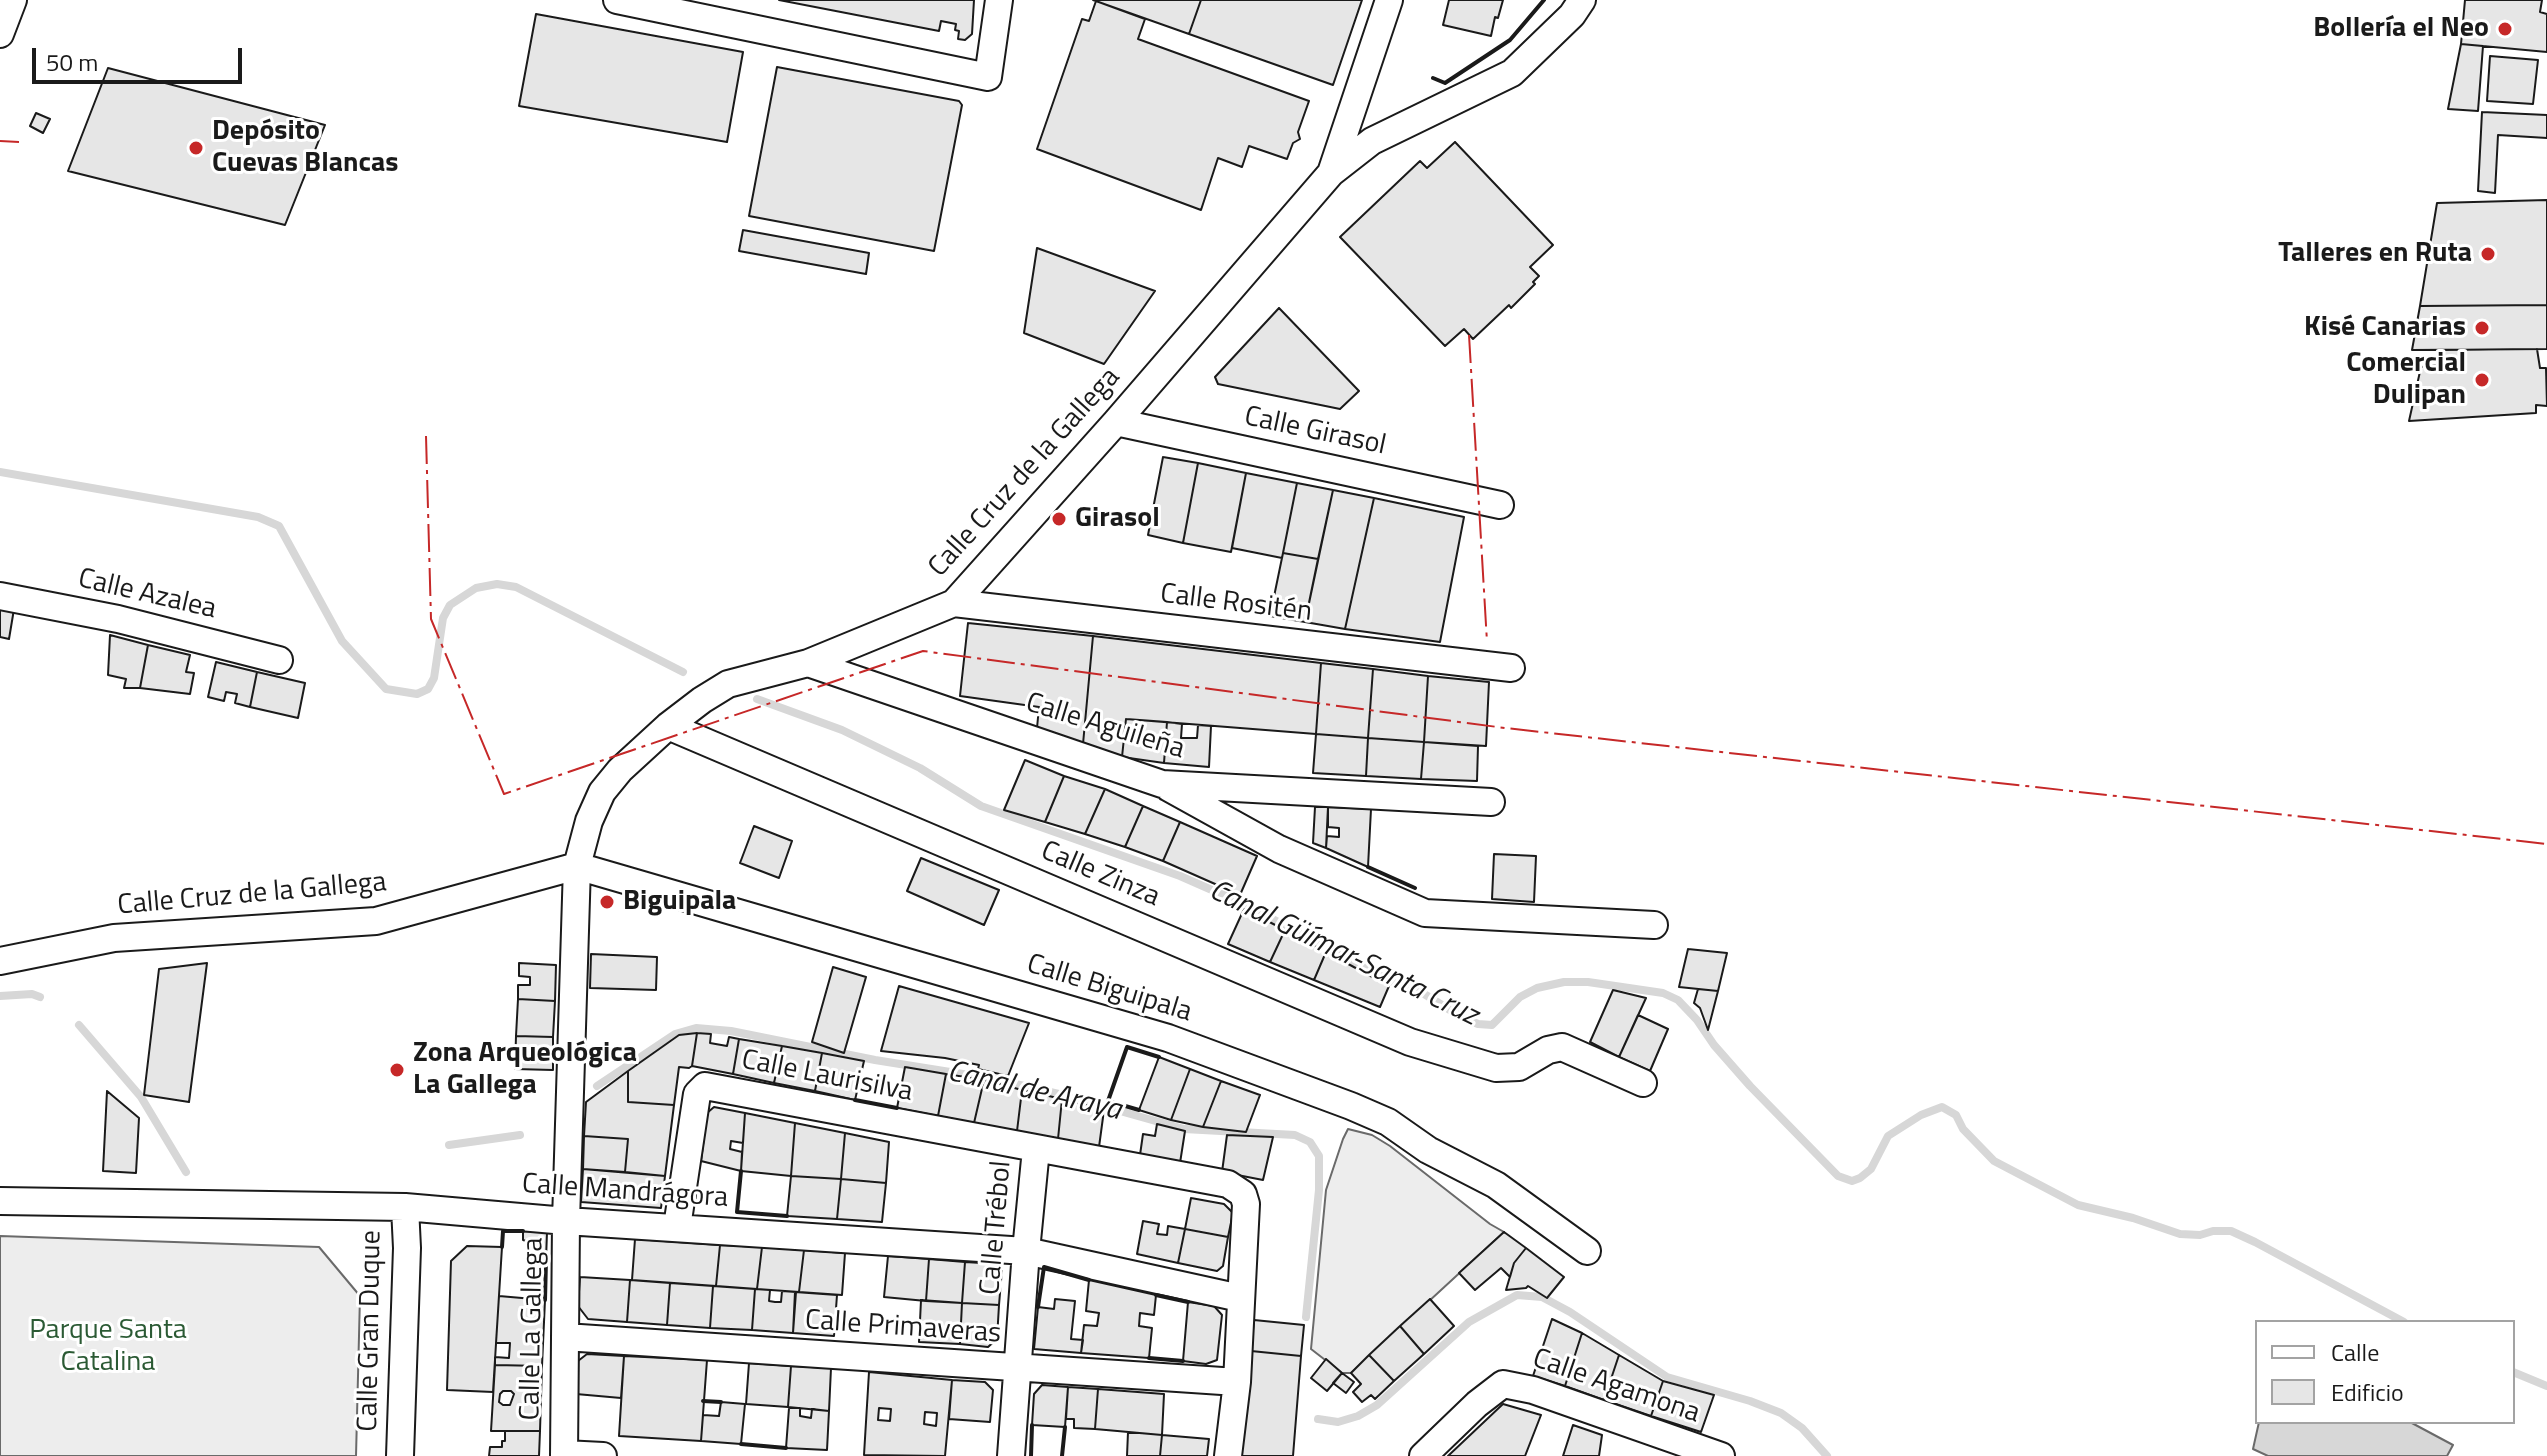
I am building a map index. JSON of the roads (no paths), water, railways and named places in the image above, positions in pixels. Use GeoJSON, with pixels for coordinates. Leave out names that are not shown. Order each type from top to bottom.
{"type":"FeatureCollection","features":[{"type":"Feature","properties":{"kind":"street"},"geometry":{"type":"LineString","coordinates":[[1,31],[13,0]]}},
{"type":"Feature","properties":{"kind":"street"},"geometry":{"type":"LineString","coordinates":[[617,0],[988,77],[999,0]]}},
{"type":"Feature","properties":{"kind":"street"},"geometry":{"type":"LineString","coordinates":[[1331,173],[1389,0]]}},
{"type":"Feature","properties":{"kind":"street","name":"Calle Cruz de la Gallega"},"geometry":{"type":"LineString","coordinates":[[0,961],[114,938],[376,921],[577,866],[589,821],[602,792],[620,770],[702,700],[728,684],[808,663],[954,603],[1116,422],[1331,173],[1372,141],[1512,73],[1572,15],[1582,0]]}},
{"type":"Feature","properties":{"kind":"street","name":"Calle Girasol"},"geometry":{"type":"LineString","coordinates":[[1116,422],[1500,505]]}},
{"type":"Feature","properties":{"kind":"street","name":"Calle Azalea"},"geometry":{"type":"LineString","coordinates":[[0,596],[118,619],[279,660]]}},
{"type":"Feature","properties":{"kind":"street","name":"Calle Rositén"},"geometry":{"type":"LineString","coordinates":[[954,603],[1511,668]]}},
{"type":"Feature","properties":{"kind":"street","name":"Calle Aguileña"},"geometry":{"type":"LineString","coordinates":[[808,663],[1162,784],[1491,802]]}},
{"type":"Feature","properties":{"kind":"street","name":"Calle Zinza"},"geometry":{"type":"LineString","coordinates":[[668,726],[1410,1042],[1496,1068],[1519,1067],[1548,1050],[1562,1047],[1643,1083]]}},
{"type":"Feature","properties":{"kind":"street"},"geometry":{"type":"LineString","coordinates":[[1162,784],[1279,849],[1425,913],[1654,925]]}},
{"type":"Feature","properties":{"kind":"street","name":"Calle La Gallega"},"geometry":{"type":"LineString","coordinates":[[564,1455],[566,1221],[577,866]]}},
{"type":"Feature","properties":{"kind":"street","name":"Calle Biguipala"},"geometry":{"type":"LineString","coordinates":[[577,866],[1168,1038],[1351,1106],[1388,1122],[1428,1150],[1496,1185],[1587,1251]]}},
{"type":"Feature","properties":{"kind":"street","name":"Calle Laurisilva"},"geometry":{"type":"LineString","coordinates":[[677,1227],[697,1094],[705,1086],[1228,1184],[1243,1194],[1246,1204],[1237,1382],[1228,1456]]}},
{"type":"Feature","properties":{"kind":"street","name":"Calle Trébol"},"geometry":{"type":"LineString","coordinates":[[1011,1456],[1036,1149]]}},
{"type":"Feature","properties":{"kind":"street","name":"Calle Mandrágora"},"geometry":{"type":"LineString","coordinates":[[0,1201],[405,1207],[566,1221],[1026,1251],[1240,1298]]}},
{"type":"Feature","properties":{"kind":"street","name":"Calle Gran Duque"},"geometry":{"type":"LineString","coordinates":[[400,1456],[407,1248],[405,1207]]}},
{"type":"Feature","properties":{"kind":"street","name":"Calle Primaveras"},"geometry":{"type":"LineString","coordinates":[[565,1337],[1237,1382]]}},
{"type":"Feature","properties":{"kind":"street","name":"Calle Agamona"},"geometry":{"type":"LineString","coordinates":[[1423,1456],[1477,1404],[1503,1384],[1533,1390],[1721,1456]]}},
{"type":"Feature","properties":{"kind":"street"},"geometry":{"type":"LineString","coordinates":[[564,1455],[603,1456]]}},
{"type":"Feature","properties":{"kind":"waterway","name":"Canal Güímar-Santa Cruz"},"geometry":{"type":"LineString","coordinates":[[0,472],[258,517],[279,526],[342,641],[386,689],[417,694],[428,689],[434,678],[443,618],[450,605],[476,588],[497,584],[516,587],[683,672]]}},
{"type":"Feature","properties":{"kind":"waterway","name":"Canal Güímar-Santa Cruz"},"geometry":{"type":"LineString","coordinates":[[757,699],[842,730],[920,768],[981,806],[1180,876],[1246,905],[1396,984],[1421,992],[1478,1024],[1492,1025],[1520,997],[1537,988],[1564,982],[1588,982],[1663,993],[1678,1000],[1750,1086],[1838,1176],[1852,1181],[1860,1178],[1871,1169],[1888,1136],[1921,1115],[1942,1107],[1956,1115],[1963,1129],[1994,1161],[2078,1205],[2133,1218],[2180,1234],[2231,1231],[2400,1320]]}},
{"type":"Feature","properties":{"kind":"waterway","name":"Canal de Araya"},"geometry":{"type":"LineString","coordinates":[[0,996],[32,994],[40,997]]}},
{"type":"Feature","properties":{"kind":"waterway","name":"Canal de Araya"},"geometry":{"type":"LineString","coordinates":[[79,1025],[141,1097],[186,1172]]}},
{"type":"Feature","properties":{"kind":"waterway","name":"Canal de Araya"},"geometry":{"type":"LineString","coordinates":[[597,1086],[675,1034],[696,1028],[731,1031],[875,1060],[994,1079],[1184,1129],[1295,1135],[1310,1142],[1319,1156],[1319,1190],[1306,1317]]}},
{"type":"Feature","properties":{"kind":"waterway","name":"Canal de Araya"},"geometry":{"type":"LineString","coordinates":[[449,1145],[520,1135]]}},
{"type":"Feature","properties":{"kind":"waterway","name":"Canal de Araya"},"geometry":{"type":"LineString","coordinates":[[1318,1419],[1338,1422],[1358,1416],[1377,1405],[1469,1322],[1517,1295],[1542,1297],[1570,1312],[1667,1377],[1781,1413],[1802,1428],[1827,1456]]}},
{"type":"Feature","properties":{"kind":"waterway","name":"Canal Güímar-Santa Cruz"},"geometry":{"type":"LineString","coordinates":[[2515,1373],[2547,1386]]}},
{"type":"Feature","properties":{"kind":"place","name":"Bollería el Neo"},"geometry":{"type":"Point","coordinates":[2505,29]}},
{"type":"Feature","properties":{"kind":"place","name":"Depósito Cuevas Blancas"},"geometry":{"type":"Point","coordinates":[196,148]}},
{"type":"Feature","properties":{"kind":"place","name":"Talleres en Ruta"},"geometry":{"type":"Point","coordinates":[2488,254]}},
{"type":"Feature","properties":{"kind":"place","name":"Kisé Canarias"},"geometry":{"type":"Point","coordinates":[2482,328]}},
{"type":"Feature","properties":{"kind":"place","name":"Comercial Dulipan"},"geometry":{"type":"Point","coordinates":[2482,380]}},
{"type":"Feature","properties":{"kind":"place","name":"Girasol"},"geometry":{"type":"Point","coordinates":[1059,519]}},
{"type":"Feature","properties":{"kind":"place","name":"Biguipala"},"geometry":{"type":"Point","coordinates":[607,902]}},
{"type":"Feature","properties":{"kind":"place","name":"Zona Arqueológica La Gallega"},"geometry":{"type":"Point","coordinates":[397,1070]}},
{"type":"Feature","properties":{"kind":"park label","name":"Parque Santa Catalina"},"geometry":{"type":"Point","coordinates":[108,1347]}}]}
